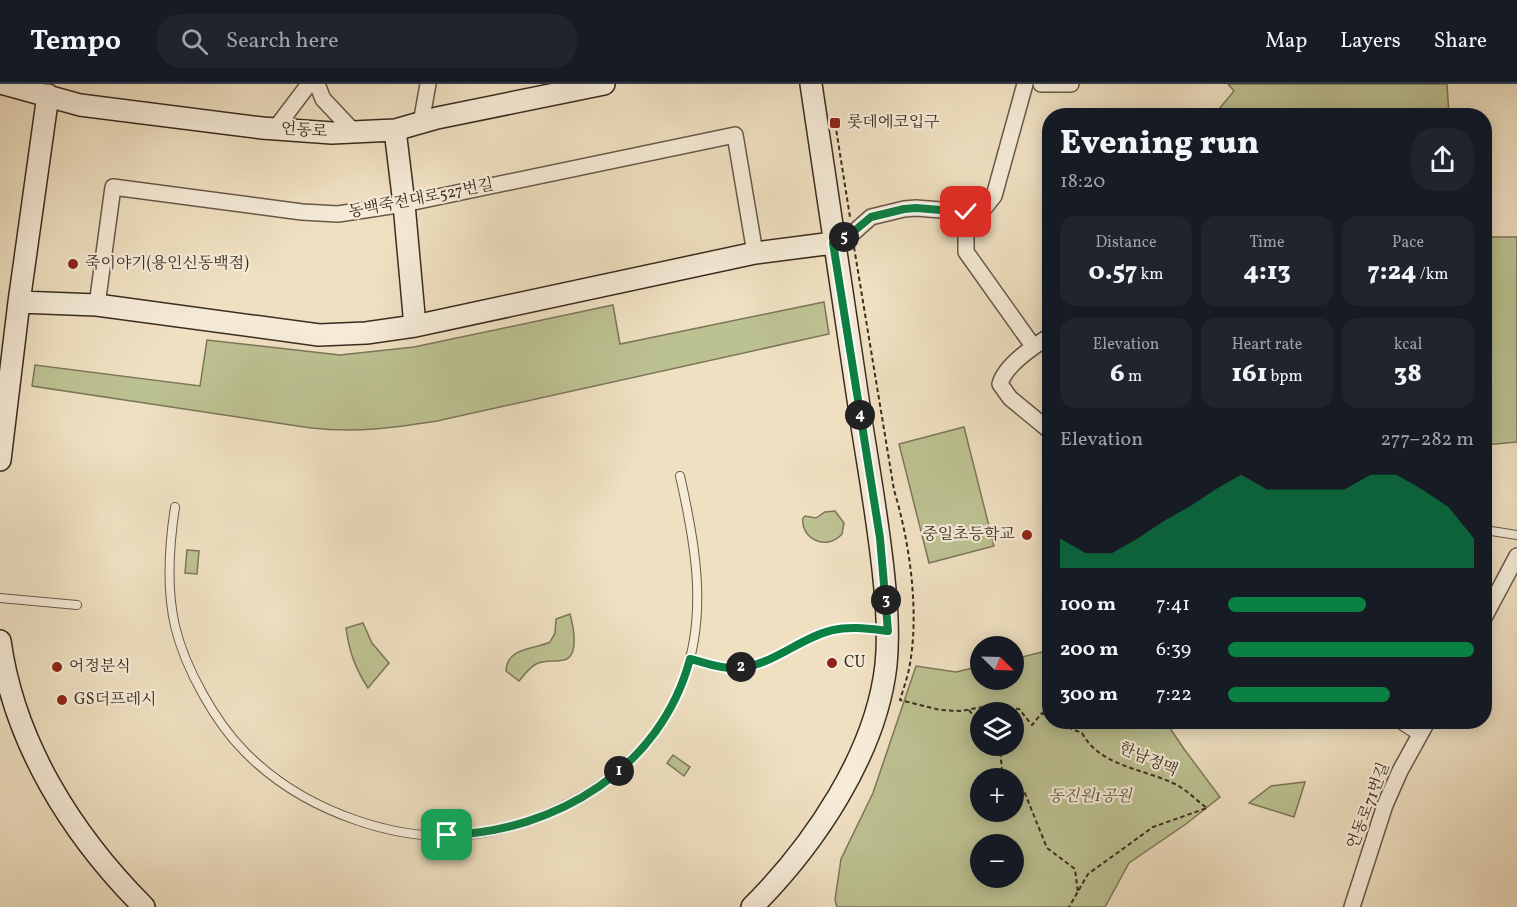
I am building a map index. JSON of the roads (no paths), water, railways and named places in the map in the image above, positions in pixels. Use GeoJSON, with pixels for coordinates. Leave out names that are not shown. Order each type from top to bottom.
{"type":"FeatureCollection","features":[{"type":"Feature","properties":{"kind":"street","name":"언동로"},"geometry":{"type":"LineString","coordinates":[[4,84],[80,105],[275,129],[332,133],[395,130],[603,84]]}},
{"type":"Feature","properties":{"kind":"street"},"geometry":{"type":"LineString","coordinates":[[275,129],[309,84]]}},
{"type":"Feature","properties":{"kind":"street"},"geometry":{"type":"LineString","coordinates":[[317,84],[323,99],[354,132]]}},
{"type":"Feature","properties":{"kind":"street"},"geometry":{"type":"LineString","coordinates":[[421,123],[428,84]]}},
{"type":"Feature","properties":{"kind":"street"},"geometry":{"type":"LineString","coordinates":[[752,907],[804,848],[825,819],[867,737],[886,666],[888,631],[880,538],[833,243],[811,84]]}},
{"type":"Feature","properties":{"kind":"street"},"geometry":{"type":"LineString","coordinates":[[19,302],[97,304],[303,334],[366,333],[416,326],[755,253],[833,243],[853,232],[871,217],[904,209],[982,211],[994,196],[1025,84]]}},
{"type":"Feature","properties":{"kind":"street"},"geometry":{"type":"LineString","coordinates":[[1041,84],[1071,84]]}},
{"type":"Feature","properties":{"kind":"street"},"geometry":{"type":"LineString","coordinates":[[0,460],[48,95]]}},
{"type":"Feature","properties":{"kind":"street"},"geometry":{"type":"LineString","coordinates":[[395,130],[416,326]]}},
{"type":"Feature","properties":{"kind":"street","name":"동백죽전대로527번길"},"geometry":{"type":"LineString","coordinates":[[97,304],[113,187],[320,213],[355,212],[404,204],[735,135],[755,253]]}},
{"type":"Feature","properties":{"kind":"street"},"geometry":{"type":"LineString","coordinates":[[966,212],[966,252],[1033,346]]}},
{"type":"Feature","properties":{"kind":"street"},"geometry":{"type":"LineString","coordinates":[[1042,341],[1033,346],[1002,376],[1000,384],[1010,398],[1042,424]]}},
{"type":"Feature","properties":{"kind":"street"},"geometry":{"type":"LineString","coordinates":[[1492,603],[1517,556]]}},
{"type":"Feature","properties":{"kind":"street"},"geometry":{"type":"LineString","coordinates":[[0,641],[16,709],[55,794],[93,852],[144,907]]}},
{"type":"Feature","properties":{"kind":"street","name":"언동로71번길"},"geometry":{"type":"LineString","coordinates":[[1352,907],[1385,804],[1423,729]]}},
{"type":"Feature","properties":{"kind":"lane"},"geometry":{"type":"LineString","coordinates":[[175,507],[169,560],[171,607],[180,644],[208,700],[230,735],[258,764],[300,793],[369,826],[429,835],[482,834],[519,825],[551,813],[603,783],[638,755],[660,727],[670,709],[685,677],[696,622],[696,560],[680,476]]}},
{"type":"Feature","properties":{"kind":"lane"},"geometry":{"type":"LineString","coordinates":[[1492,531],[1517,535]]}},
{"type":"Feature","properties":{"kind":"lane"},"geometry":{"type":"LineString","coordinates":[[0,598],[77,605]]}},
{"type":"Feature","properties":{"kind":"lane"},"geometry":{"type":"LineString","coordinates":[[690,659],[732,668],[745,667],[769,661],[811,638],[834,630],[867,628],[888,631]]}},
{"type":"Feature","properties":{"kind":"lane"},"geometry":{"type":"LineString","coordinates":[[1407,729],[1419,737]]}},
{"type":"Feature","properties":{"kind":"place","name":"롯데에코입구"},"geometry":{"type":"Point","coordinates":[835,123]}},
{"type":"Feature","properties":{"kind":"place","name":"죽이야기(용인신동백점)"},"geometry":{"type":"Point","coordinates":[73,264]}},
{"type":"Feature","properties":{"kind":"place","name":"중일초등학교"},"geometry":{"type":"Point","coordinates":[1027,535]}},
{"type":"Feature","properties":{"kind":"place","name":"CU"},"geometry":{"type":"Point","coordinates":[832,663]}},
{"type":"Feature","properties":{"kind":"place","name":"어정분식"},"geometry":{"type":"Point","coordinates":[57,667]}},
{"type":"Feature","properties":{"kind":"place","name":"GS더프레시"},"geometry":{"type":"Point","coordinates":[62,700]}},
{"type":"Feature","properties":{"kind":"park label","name":"동진원1공원"},"geometry":{"type":"Point","coordinates":[1090,797]}}]}
